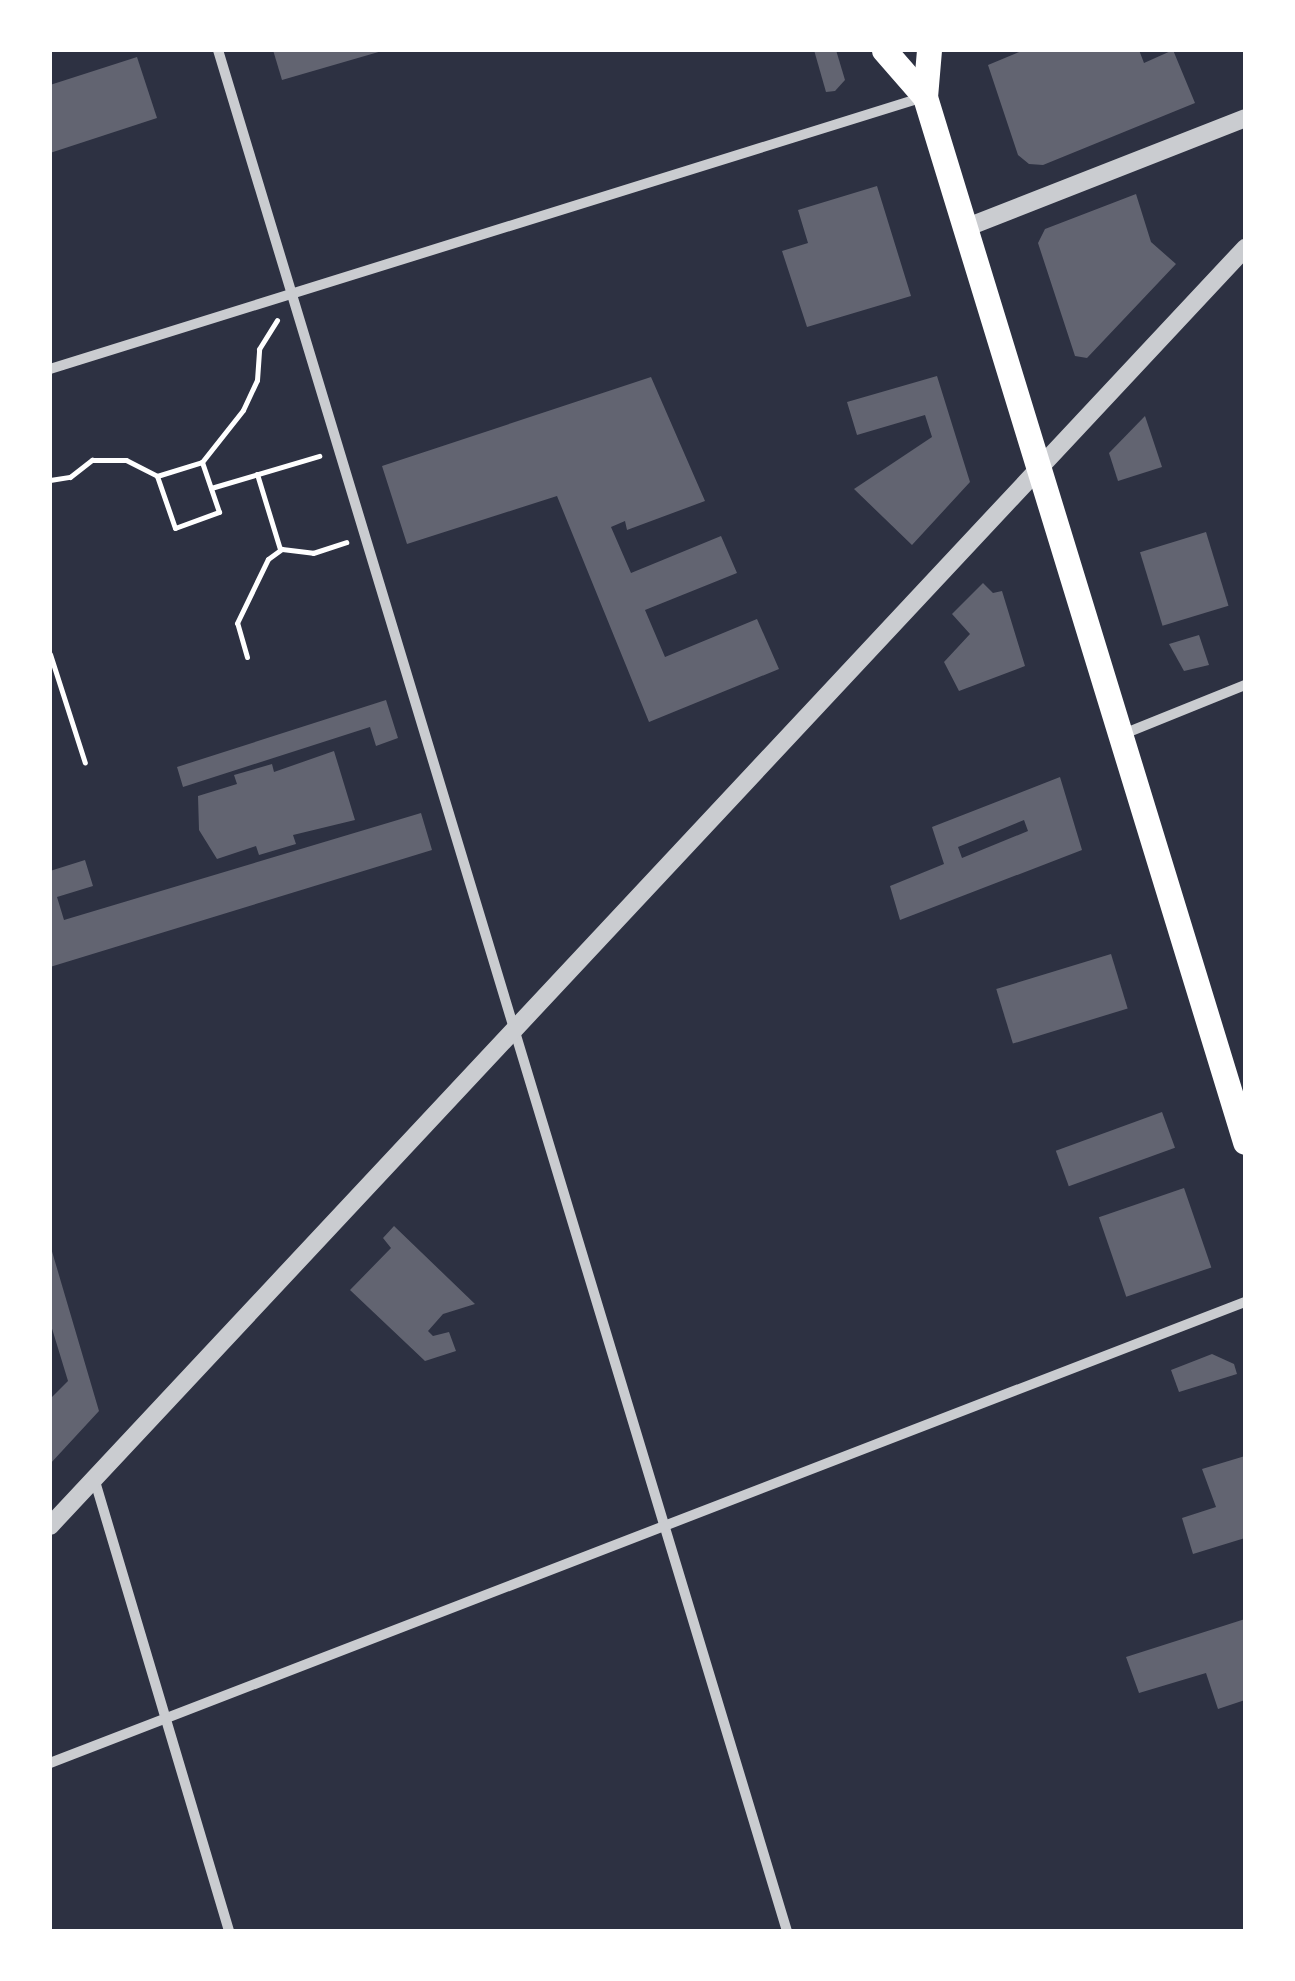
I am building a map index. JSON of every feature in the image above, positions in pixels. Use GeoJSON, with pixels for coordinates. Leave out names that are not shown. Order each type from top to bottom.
{"type":"FeatureCollection","features":[{"type":"Feature","properties":{"kind":"main road"},"geometry":{"type":"LineString","coordinates":[[884,50],[926,96]]}},
{"type":"Feature","properties":{"kind":"main road"},"geometry":{"type":"LineString","coordinates":[[929,50],[926,96],[1245,1142]]}},
{"type":"Feature","properties":{"kind":"street"},"geometry":{"type":"LineString","coordinates":[[218,50],[517,1026],[786,1931]]}},
{"type":"Feature","properties":{"kind":"street"},"geometry":{"type":"LineString","coordinates":[[50,369],[926,96]]}},
{"type":"Feature","properties":{"kind":"street"},"geometry":{"type":"LineString","coordinates":[[966,228],[1245,118]]}},
{"type":"Feature","properties":{"kind":"street"},"geometry":{"type":"LineString","coordinates":[[50,1526],[1245,248]]}},
{"type":"Feature","properties":{"kind":"street"},"geometry":{"type":"LineString","coordinates":[[1120,736],[1245,685]]}},
{"type":"Feature","properties":{"kind":"street"},"geometry":{"type":"LineString","coordinates":[[50,1763],[1245,1302]]}},
{"type":"Feature","properties":{"kind":"street"},"geometry":{"type":"LineString","coordinates":[[94,1478],[228,1931]]}},
{"type":"Feature","properties":{"kind":"path"},"geometry":{"type":"LineString","coordinates":[[157,476],[202,462],[244,410],[257,380],[259,350],[294,292]]}},
{"type":"Feature","properties":{"kind":"path"},"geometry":{"type":"LineString","coordinates":[[210,488],[341,449]]}},
{"type":"Feature","properties":{"kind":"path"},"geometry":{"type":"LineString","coordinates":[[50,480],[106,458],[126,460],[157,476],[175,528],[219,512],[202,462]]}},
{"type":"Feature","properties":{"kind":"path"},"geometry":{"type":"LineString","coordinates":[[257,474],[280,550]]}},
{"type":"Feature","properties":{"kind":"path"},"geometry":{"type":"LineString","coordinates":[[247,657],[237,623],[268,559],[280,550],[313,554],[368,535]]}},
{"type":"Feature","properties":{"kind":"path"},"geometry":{"type":"LineString","coordinates":[[50,654],[85,763]]}},
{"type":"Feature","properties":{"kind":"building"},"geometry":{"type":"Polygon","coordinates":[[[273,50],[382,50],[382,51],[282,80],[273,50]]]}},
{"type":"Feature","properties":{"kind":"building"},"geometry":{"type":"Polygon","coordinates":[[[814,50],[836,50],[845,80],[835,91],[826,92],[814,50]]]}},
{"type":"Feature","properties":{"kind":"building"},"geometry":{"type":"Polygon","coordinates":[[[1024,50],[1139,50],[1144,63],[1173,50],[1195,103],[1043,165],[1029,164],[1018,155],[988,65],[1024,50]]]}},
{"type":"Feature","properties":{"kind":"building"},"geometry":{"type":"Polygon","coordinates":[[[137,57],[157,118],[50,153],[50,85],[137,57]]]}},
{"type":"Feature","properties":{"kind":"building"},"geometry":{"type":"Polygon","coordinates":[[[877,186],[911,296],[807,327],[782,251],[808,243],[798,210],[877,186]]]}},
{"type":"Feature","properties":{"kind":"building"},"geometry":{"type":"Polygon","coordinates":[[[1136,194],[1151,242],[1176,264],[1087,358],[1075,356],[1038,243],[1045,229],[1136,194]]]}},
{"type":"Feature","properties":{"kind":"building"},"geometry":{"type":"Polygon","coordinates":[[[937,376],[970,482],[912,545],[854,489],[932,437],[925,415],[857,435],[847,402],[937,376]]]}},
{"type":"Feature","properties":{"kind":"building"},"geometry":{"type":"Polygon","coordinates":[[[651,377],[705,501],[627,530],[625,521],[611,527],[631,573],[721,536],[737,573],[645,610],[665,657],[757,619],[779,669],[649,722],[557,496],[407,544],[382,466],[651,377]]]}},
{"type":"Feature","properties":{"kind":"building"},"geometry":{"type":"Polygon","coordinates":[[[1145,416],[1162,467],[1118,481],[1109,453],[1145,416]]]}},
{"type":"Feature","properties":{"kind":"building"},"geometry":{"type":"Polygon","coordinates":[[[1206,532],[1229,606],[1163,626],[1140,552],[1206,532]]]}},
{"type":"Feature","properties":{"kind":"building"},"geometry":{"type":"Polygon","coordinates":[[[983,583],[993,593],[1002,591],[1025,666],[959,691],[944,662],[970,634],[952,614],[983,583]]]}},
{"type":"Feature","properties":{"kind":"building"},"geometry":{"type":"Polygon","coordinates":[[[1199,635],[1209,665],[1184,671],[1169,644],[1199,635]]]}},
{"type":"Feature","properties":{"kind":"building"},"geometry":{"type":"Polygon","coordinates":[[[386,700],[398,738],[376,746],[370,727],[183,787],[177,767],[386,700]]]}},
{"type":"Feature","properties":{"kind":"building"},"geometry":{"type":"Polygon","coordinates":[[[334,751],[355,820],[293,835],[296,844],[259,855],[256,846],[217,859],[199,830],[198,796],[237,784],[234,775],[272,764],[274,772],[334,751]]]}},
{"type":"Feature","properties":{"kind":"building"},"geometry":{"type":"Polygon","coordinates":[[[1060,777],[1082,850],[900,920],[890,886],[944,864],[932,827],[1060,777]],[[1024,820],[958,847],[962,858],[1028,831],[1024,820]]]}},
{"type":"Feature","properties":{"kind":"building"},"geometry":{"type":"Polygon","coordinates":[[[421,813],[432,850],[50,967],[50,871],[85,860],[93,886],[57,897],[64,920],[421,813]]]}},
{"type":"Feature","properties":{"kind":"building"},"geometry":{"type":"Polygon","coordinates":[[[1111,954],[1128,1009],[1013,1044],[996,989],[1111,954]]]}},
{"type":"Feature","properties":{"kind":"building"},"geometry":{"type":"Polygon","coordinates":[[[1162,1112],[1175,1148],[1069,1186],[1056,1151],[1162,1112]]]}},
{"type":"Feature","properties":{"kind":"building"},"geometry":{"type":"Polygon","coordinates":[[[1184,1188],[1211,1267],[1126,1297],[1099,1217],[1184,1188]]]}},
{"type":"Feature","properties":{"kind":"building"},"geometry":{"type":"Polygon","coordinates":[[[394,1226],[475,1304],[443,1314],[428,1331],[433,1336],[449,1332],[456,1351],[425,1361],[350,1290],[391,1248],[383,1238],[394,1226]]]}},
{"type":"Feature","properties":{"kind":"building"},"geometry":{"type":"Polygon","coordinates":[[[51,1248],[99,1411],[50,1464],[50,1399],[68,1381],[50,1322],[51,1248]]]}},
{"type":"Feature","properties":{"kind":"building"},"geometry":{"type":"Polygon","coordinates":[[[1212,1354],[1234,1364],[1237,1374],[1179,1392],[1171,1370],[1212,1354]]]}},
{"type":"Feature","properties":{"kind":"building"},"geometry":{"type":"Polygon","coordinates":[[[1245,1456],[1245,1538],[1193,1554],[1182,1518],[1216,1507],[1202,1469],[1245,1456]]]}},
{"type":"Feature","properties":{"kind":"building"},"geometry":{"type":"Polygon","coordinates":[[[1245,1619],[1245,1700],[1218,1709],[1206,1673],[1139,1693],[1126,1657],[1245,1619]]]}}]}
